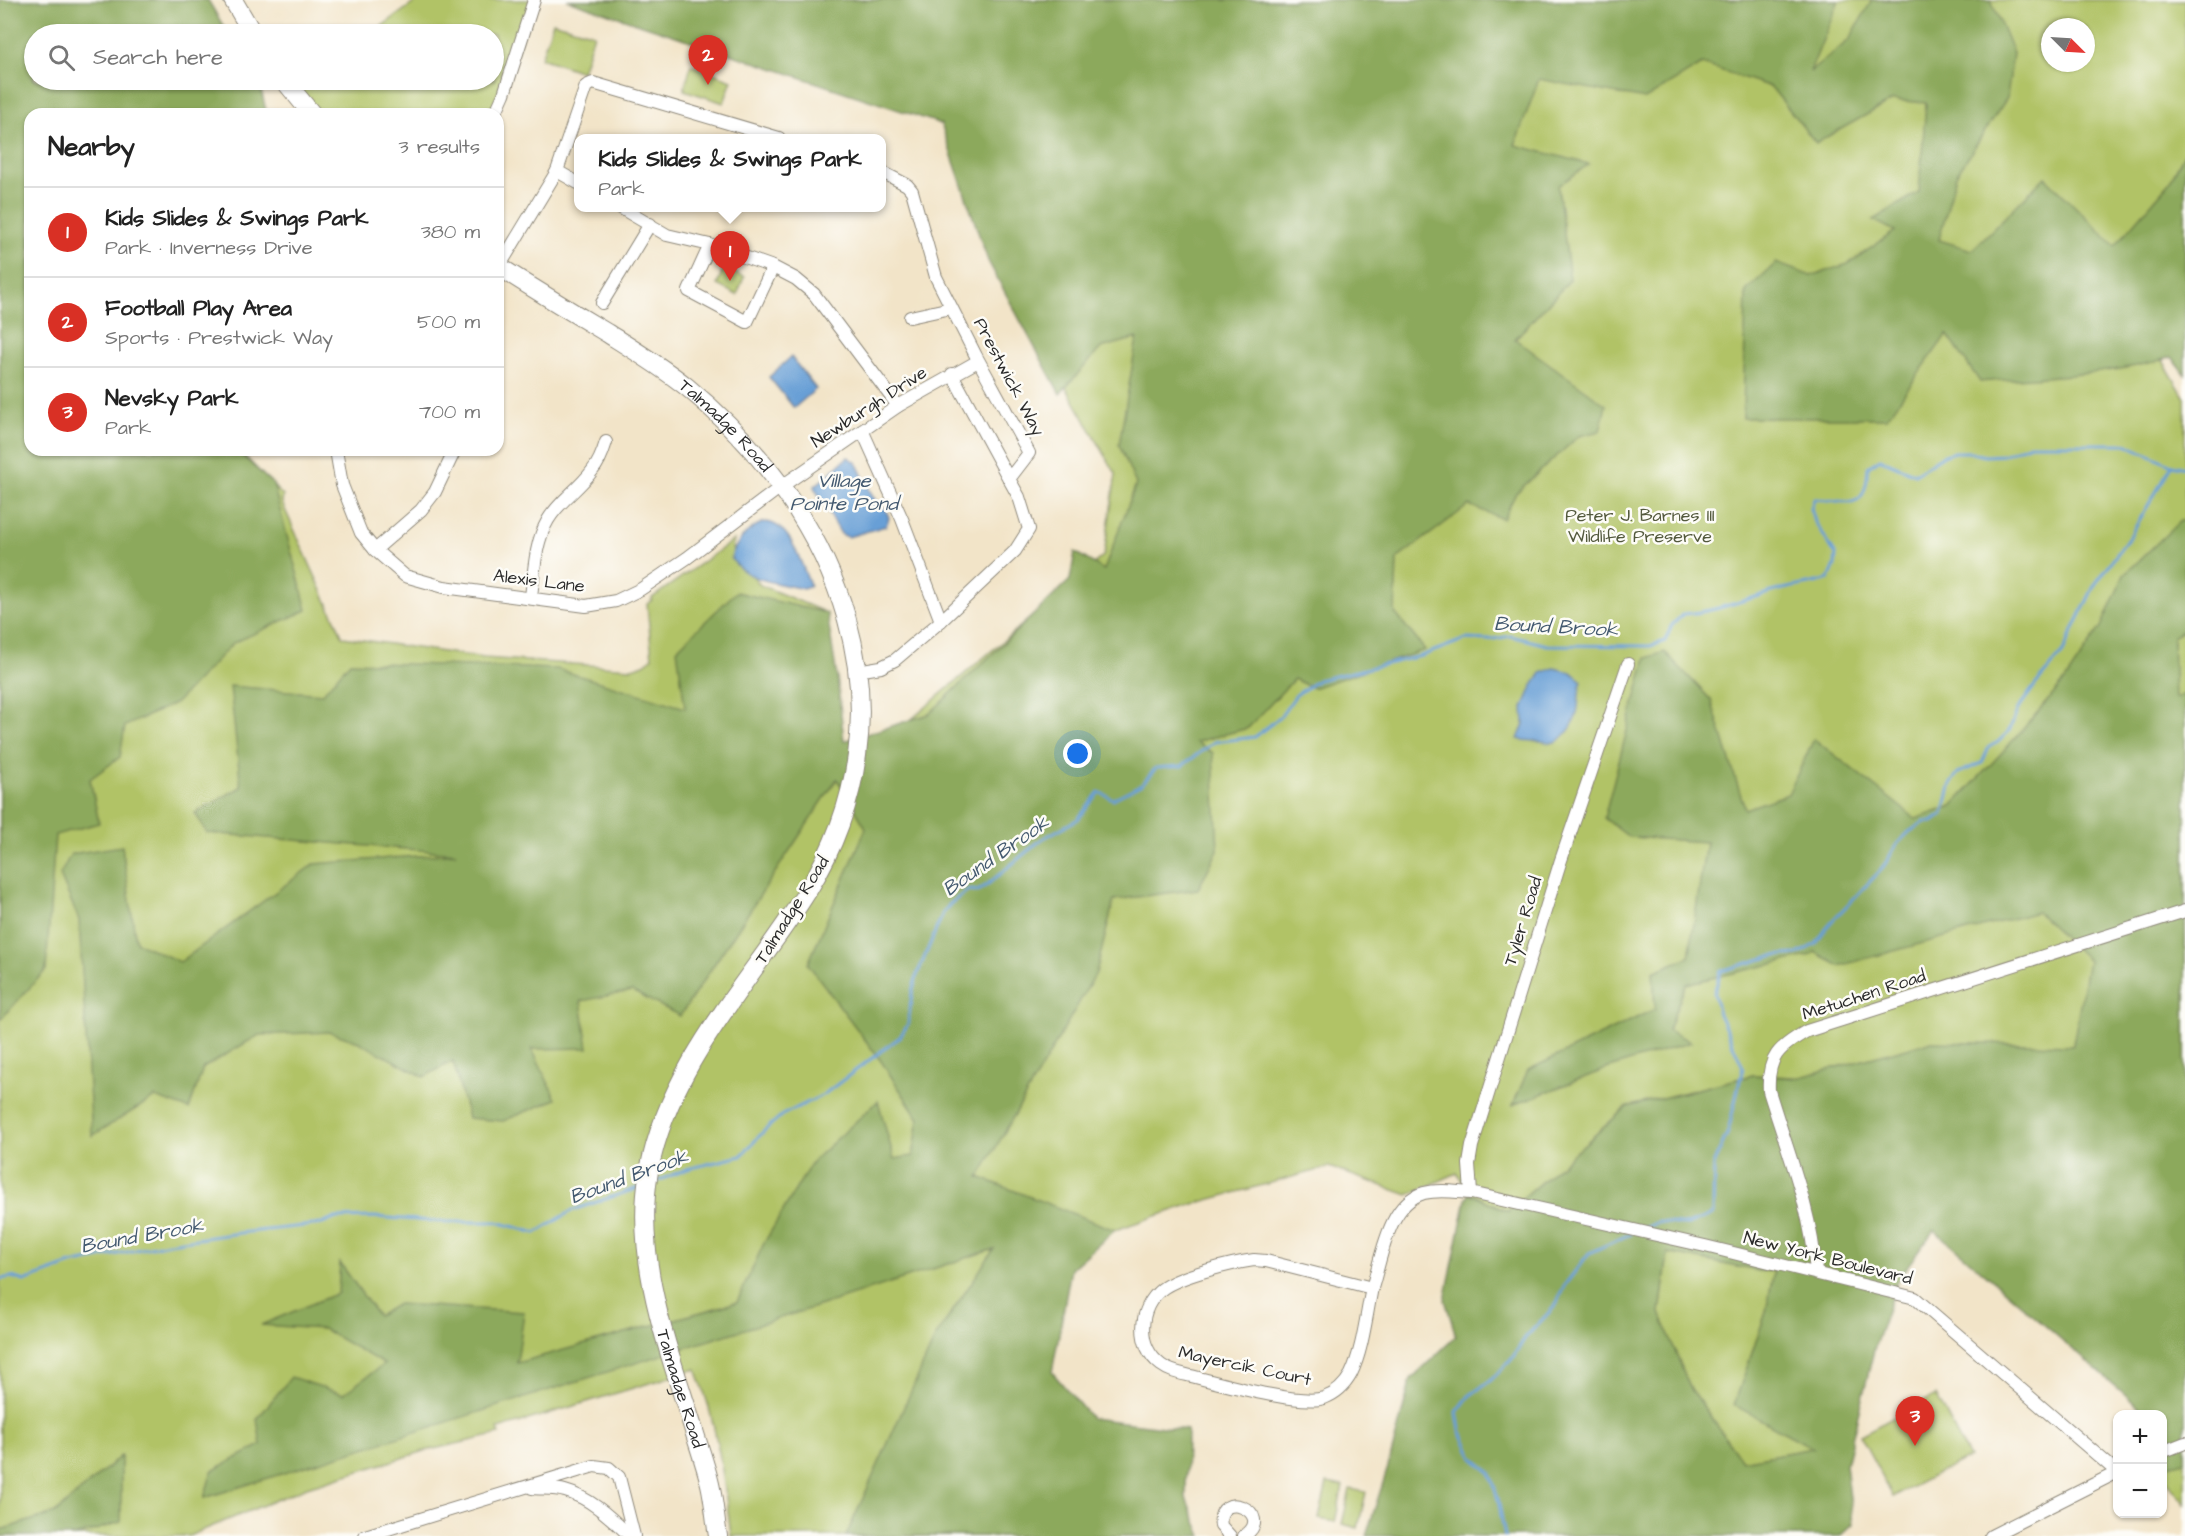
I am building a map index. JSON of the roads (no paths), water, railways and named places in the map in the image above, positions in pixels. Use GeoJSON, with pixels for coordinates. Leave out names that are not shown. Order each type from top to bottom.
{"type":"FeatureCollection","features":[{"type":"Feature","properties":{"kind":"street"},"geometry":{"type":"LineString","coordinates":[[233,0],[247,24]]}},
{"type":"Feature","properties":{"kind":"street"},"geometry":{"type":"LineString","coordinates":[[498,108],[534,0]]}},
{"type":"Feature","properties":{"kind":"street"},"geometry":{"type":"LineString","coordinates":[[504,256],[557,171],[583,93],[586,86],[593,82],[766,134]]}},
{"type":"Feature","properties":{"kind":"street"},"geometry":{"type":"LineString","coordinates":[[292,90],[307,108]]}},
{"type":"Feature","properties":{"kind":"street"},"geometry":{"type":"LineString","coordinates":[[557,171],[574,180]]}},
{"type":"Feature","properties":{"kind":"street","name":"Prestwick Way"},"geometry":{"type":"LineString","coordinates":[[886,174],[908,185],[912,191],[936,277],[978,361],[1029,453],[1009,479]]}},
{"type":"Feature","properties":{"kind":"street"},"geometry":{"type":"LineString","coordinates":[[630,212],[667,235],[710,245],[773,267],[796,279],[814,294],[898,406]]}},
{"type":"Feature","properties":{"kind":"street"},"geometry":{"type":"LineString","coordinates":[[602,303],[650,224]]}},
{"type":"Feature","properties":{"kind":"street"},"geometry":{"type":"LineString","coordinates":[[710,245],[689,291],[747,322],[773,267]]}},
{"type":"Feature","properties":{"kind":"street","name":"Talmadge Road"},"geometry":{"type":"LineString","coordinates":[[504,270],[653,362],[685,385],[732,429],[782,486],[829,567],[846,618],[857,671],[861,727],[858,758],[840,822],[827,857],[787,922],[693,1060],[676,1090],[656,1143],[649,1172],[646,1196],[647,1258],[670,1352],[710,1485],[718,1536]]}},
{"type":"Feature","properties":{"kind":"street"},"geometry":{"type":"LineString","coordinates":[[910,317],[951,308]]}},
{"type":"Feature","properties":{"kind":"street","name":"Newburgh Drive"},"geometry":{"type":"LineString","coordinates":[[782,486],[898,406],[978,361]]}},
{"type":"Feature","properties":{"kind":"street"},"geometry":{"type":"LineString","coordinates":[[857,671],[880,667],[895,660],[941,621],[1015,551],[1029,529],[1019,497],[952,374]]}},
{"type":"Feature","properties":{"kind":"street"},"geometry":{"type":"LineString","coordinates":[[863,432],[902,519],[941,621]]}},
{"type":"Feature","properties":{"kind":"street"},"geometry":{"type":"LineString","coordinates":[[531,597],[537,551],[548,520],[561,502],[592,471],[606,442]]}},
{"type":"Feature","properties":{"kind":"street","name":"Alexis Lane"},"geometry":{"type":"LineString","coordinates":[[337,456],[342,485],[361,533],[375,550],[405,576],[424,583],[586,606],[616,601],[641,589],[687,558],[782,486]]}},
{"type":"Feature","properties":{"kind":"street"},"geometry":{"type":"LineString","coordinates":[[375,550],[421,510],[435,492],[452,456]]}},
{"type":"Feature","properties":{"kind":"street","name":"Tyler Road"},"geometry":{"type":"LineString","coordinates":[[1472,1193],[1469,1164],[1472,1146],[1560,863],[1628,664]]}},
{"type":"Feature","properties":{"kind":"street","name":"Metuchen Road"},"geometry":{"type":"LineString","coordinates":[[1816,1273],[1814,1245],[1808,1219],[1769,1091],[1768,1073],[1777,1053],[1787,1042],[1807,1031],[2185,911]]}},
{"type":"Feature","properties":{"kind":"street","name":"Mayercik Court"},"geometry":{"type":"LineString","coordinates":[[1372,1288],[1266,1261],[1254,1260],[1233,1264],[1181,1280],[1161,1290],[1153,1299],[1142,1323],[1145,1345],[1161,1365],[1172,1371],[1300,1400],[1324,1398],[1342,1386],[1353,1370],[1372,1288],[1392,1222],[1401,1207],[1425,1193],[1442,1191],[1472,1193]]}},
{"type":"Feature","properties":{"kind":"street","name":"New York Boulevard"},"geometry":{"type":"LineString","coordinates":[[1472,1193],[1915,1298],[2113,1469]]}},
{"type":"Feature","properties":{"kind":"street"},"geometry":{"type":"LineString","coordinates":[[2167,1450],[2185,1443]]}},
{"type":"Feature","properties":{"kind":"street"},"geometry":{"type":"LineString","coordinates":[[365,1536],[594,1466],[609,1468],[619,1477],[632,1536]]}},
{"type":"Feature","properties":{"kind":"street"},"geometry":{"type":"LineString","coordinates":[[1991,1536],[2113,1474]]}},
{"type":"Feature","properties":{"kind":"street"},"geometry":{"type":"LineString","coordinates":[[525,1487],[564,1491],[585,1499],[632,1536]]}},
{"type":"Feature","properties":{"kind":"street"},"geometry":{"type":"LineString","coordinates":[[1228,1536],[1221,1526],[1222,1516],[1228,1508],[1238,1505],[1248,1509],[1253,1518],[1251,1529],[1244,1536]]}},
{"type":"Feature","properties":{"kind":"water"},"geometry":{"type":"Polygon","coordinates":[[[791,357],[816,389],[794,408],[769,377],[791,357]]]}},
{"type":"Feature","properties":{"kind":"water","name":"Village Pointe Pond"},"geometry":{"type":"Polygon","coordinates":[[[848,457],[856,462],[873,497],[886,510],[889,518],[886,526],[848,537],[841,534],[814,487],[848,457]]]}},
{"type":"Feature","properties":{"kind":"water"},"geometry":{"type":"Polygon","coordinates":[[[765,522],[782,529],[788,537],[799,556],[809,587],[803,589],[763,580],[745,572],[731,558],[736,546],[744,536],[754,527],[765,522]]]}},
{"type":"Feature","properties":{"kind":"water"},"geometry":{"type":"Polygon","coordinates":[[[1554,668],[1571,672],[1582,681],[1577,713],[1573,723],[1568,732],[1555,742],[1518,739],[1524,724],[1523,708],[1532,687],[1541,673],[1554,668]]]}},
{"type":"Feature","properties":{"kind":"waterway","name":"Bound Brook"},"geometry":{"type":"LineString","coordinates":[[655,1182],[687,1169],[741,1156],[782,1115],[823,1095],[900,1037],[908,1024],[917,975],[943,913],[950,904],[968,890],[978,891],[1042,839],[1078,819],[1099,792],[1113,799],[1142,784],[1156,768],[1182,766],[1214,742],[1255,737],[1281,716],[1296,695],[1318,680],[1421,656],[1466,639],[1487,640],[1511,636],[1547,645],[1650,646],[1665,641],[1672,625],[1683,614],[1709,610],[1783,589],[1829,579],[1835,565],[1836,555],[1815,522],[1811,508],[1814,499],[1846,502],[1859,499],[1864,493],[1868,467],[1880,459],[1915,474],[1942,456],[1955,452],[1969,452],[1985,456],[2003,455],[2030,444],[2125,444],[2172,465],[2185,468]]}},
{"type":"Feature","properties":{"kind":"waterway"},"geometry":{"type":"LineString","coordinates":[[1645,1228],[1658,1222],[1688,1225],[1713,1214],[1714,1162],[1728,1132],[1743,1067],[1719,1014],[1714,993],[1721,971],[1772,956],[1797,954],[1816,944],[1830,923],[1882,869],[1897,844],[1924,822],[1932,822],[1943,814],[1951,783],[1958,773],[1982,763],[1989,747],[2009,731],[2018,709],[2062,654],[2094,586],[2130,536],[2172,465]]}},
{"type":"Feature","properties":{"kind":"waterway","name":"Bound Brook"},"geometry":{"type":"LineString","coordinates":[[0,1279],[12,1277],[24,1281],[71,1264],[169,1243],[322,1224],[336,1218],[374,1217],[447,1222],[497,1222],[536,1233],[573,1210],[641,1187]]}},
{"type":"Feature","properties":{"kind":"waterway"},"geometry":{"type":"LineString","coordinates":[[1505,1536],[1490,1472],[1473,1458],[1460,1430],[1457,1412],[1469,1396],[1491,1380],[1511,1360],[1525,1338],[1556,1305],[1564,1286],[1589,1253],[1630,1234]]}},
{"type":"Feature","properties":{"kind":"place","name":"Football Play Area"},"geometry":{"type":"Point","coordinates":[708,85]}},
{"type":"Feature","properties":{"kind":"place","name":"Kids Slides & Swings Park"},"geometry":{"type":"Point","coordinates":[730,281]}},
{"type":"Feature","properties":{"kind":"place","name":"Nevsky Park"},"geometry":{"type":"Point","coordinates":[1915,1446]}},
{"type":"Feature","properties":{"kind":"park label","name":"Peter J. Barnes III Wildlife Preserve"},"geometry":{"type":"Point","coordinates":[1640,525]}}]}
